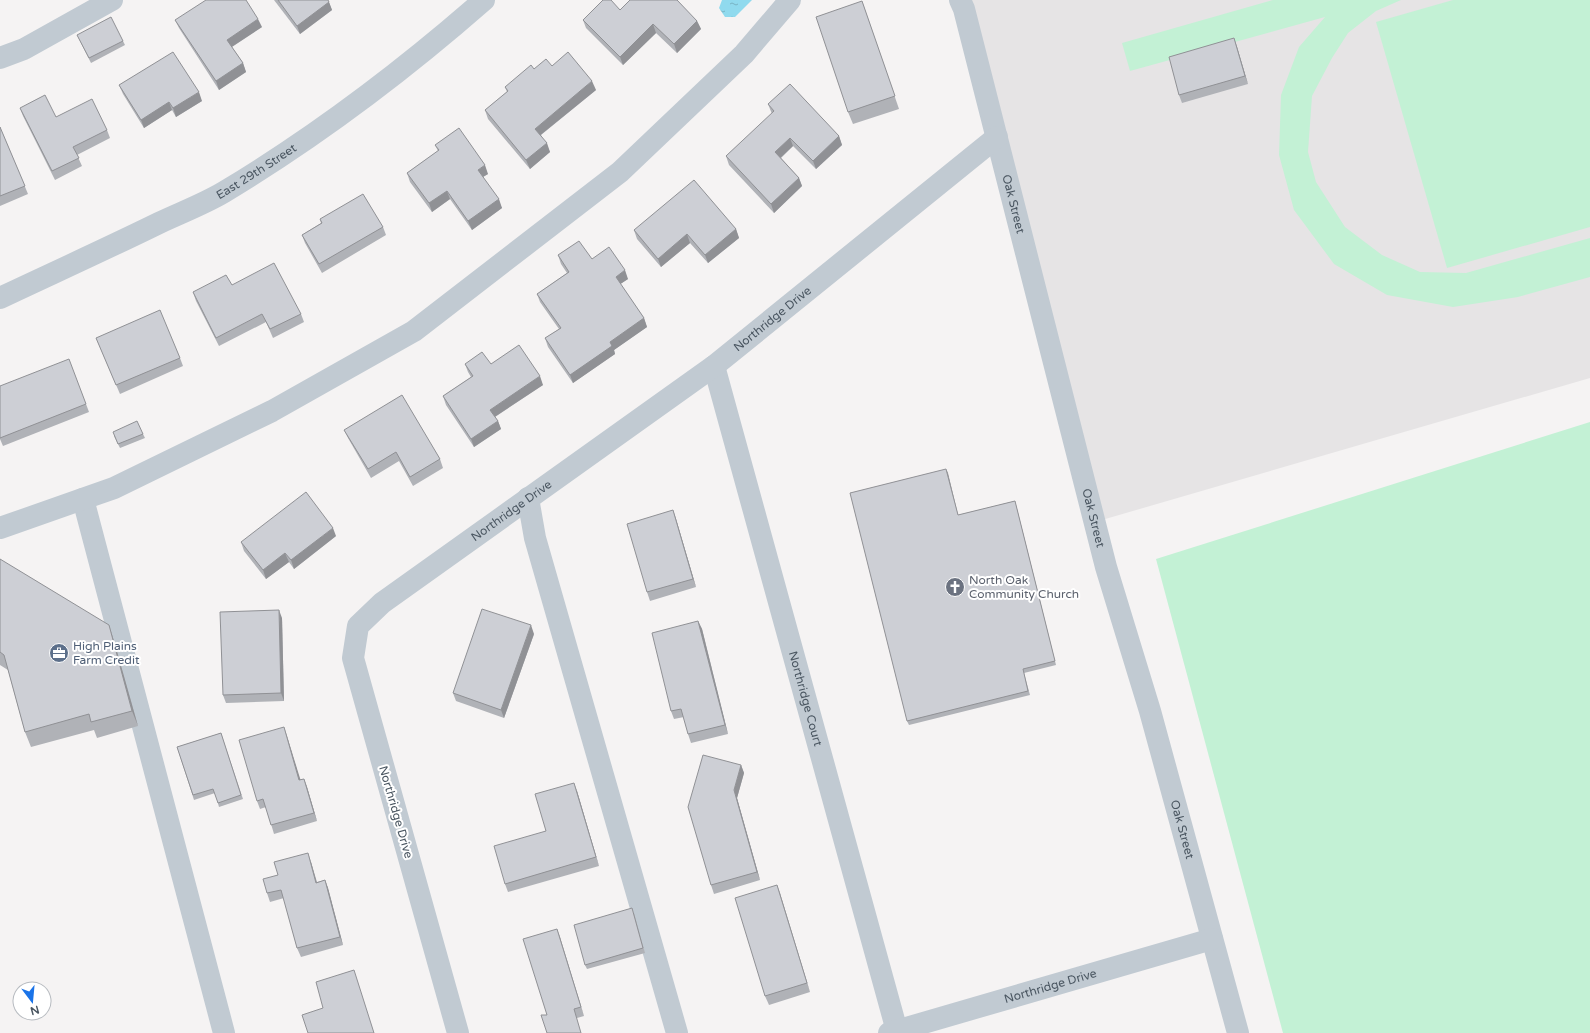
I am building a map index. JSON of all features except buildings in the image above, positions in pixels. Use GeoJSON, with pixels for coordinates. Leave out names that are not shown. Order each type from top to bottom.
{"type":"FeatureCollection","features":[{"type":"Feature","properties":{"kind":"street"},"geometry":{"type":"LineString","coordinates":[[0,58],[24,48],[112,0]]}},
{"type":"Feature","properties":{"kind":"street","name":"East 29th Street"},"geometry":{"type":"LineString","coordinates":[[0,298],[223,192],[310,136],[393,76],[436,42],[484,0]]}},
{"type":"Feature","properties":{"kind":"street"},"geometry":{"type":"LineString","coordinates":[[0,528],[114,488],[272,411],[414,331],[620,172],[744,54],[790,0]]}},
{"type":"Feature","properties":{"kind":"street","name":"Oak Street"},"geometry":{"type":"LineString","coordinates":[[960,0],[964,9],[997,136],[1106,567],[1150,711],[1238,1033]]}},
{"type":"Feature","properties":{"kind":"street","name":"Northridge Drive"},"geometry":{"type":"LineString","coordinates":[[458,1033],[353,658],[358,626],[382,603],[714,366],[997,136]]}},
{"type":"Feature","properties":{"kind":"street","name":"Northridge Court"},"geometry":{"type":"LineString","coordinates":[[714,366],[893,1032]]}},
{"type":"Feature","properties":{"kind":"street"},"geometry":{"type":"LineString","coordinates":[[528,498],[535,538],[677,1033]]}},
{"type":"Feature","properties":{"kind":"street"},"geometry":{"type":"LineString","coordinates":[[83,499],[224,1033]]}},
{"type":"Feature","properties":{"kind":"street","name":"Northridge Drive"},"geometry":{"type":"LineString","coordinates":[[893,1032],[1212,939]]}},
{"type":"Feature","properties":{"kind":"shaded area"},"geometry":{"type":"Polygon","coordinates":[[[960,0],[1590,0],[1590,378],[1095,522],[960,0]]]}},
{"type":"Feature","properties":{"kind":"green space"},"geometry":{"type":"Polygon","coordinates":[[[1273,0],[1401,0],[1376,11],[1348,33],[1332,58],[1312,96],[1308,152],[1316,182],[1345,227],[1382,255],[1420,272],[1466,273],[1590,238],[1590,277],[1518,297],[1453,307],[1387,295],[1334,264],[1294,210],[1279,155],[1281,95],[1299,47],[1325,17],[1130,71],[1122,43],[1273,0]]]}},
{"type":"Feature","properties":{"kind":"green space"},"geometry":{"type":"Polygon","coordinates":[[[1453,0],[1590,0],[1590,227],[1447,268],[1376,22],[1453,0]]]}},
{"type":"Feature","properties":{"kind":"green space"},"geometry":{"type":"Polygon","coordinates":[[[1590,422],[1590,1033],[1283,1033],[1156,559],[1590,422]]]}},
{"type":"Feature","properties":{"kind":"water"},"geometry":{"type":"Polygon","coordinates":[[[722,0],[752,0],[735,17],[725,17],[719,8],[722,0]]]}},
{"type":"Feature","properties":{"kind":"place","name":"North Oak Community Church"},"geometry":{"type":"Point","coordinates":[955,587]}},
{"type":"Feature","properties":{"kind":"place","name":"High Plains Farm Credit"},"geometry":{"type":"Point","coordinates":[59,653]}}]}
